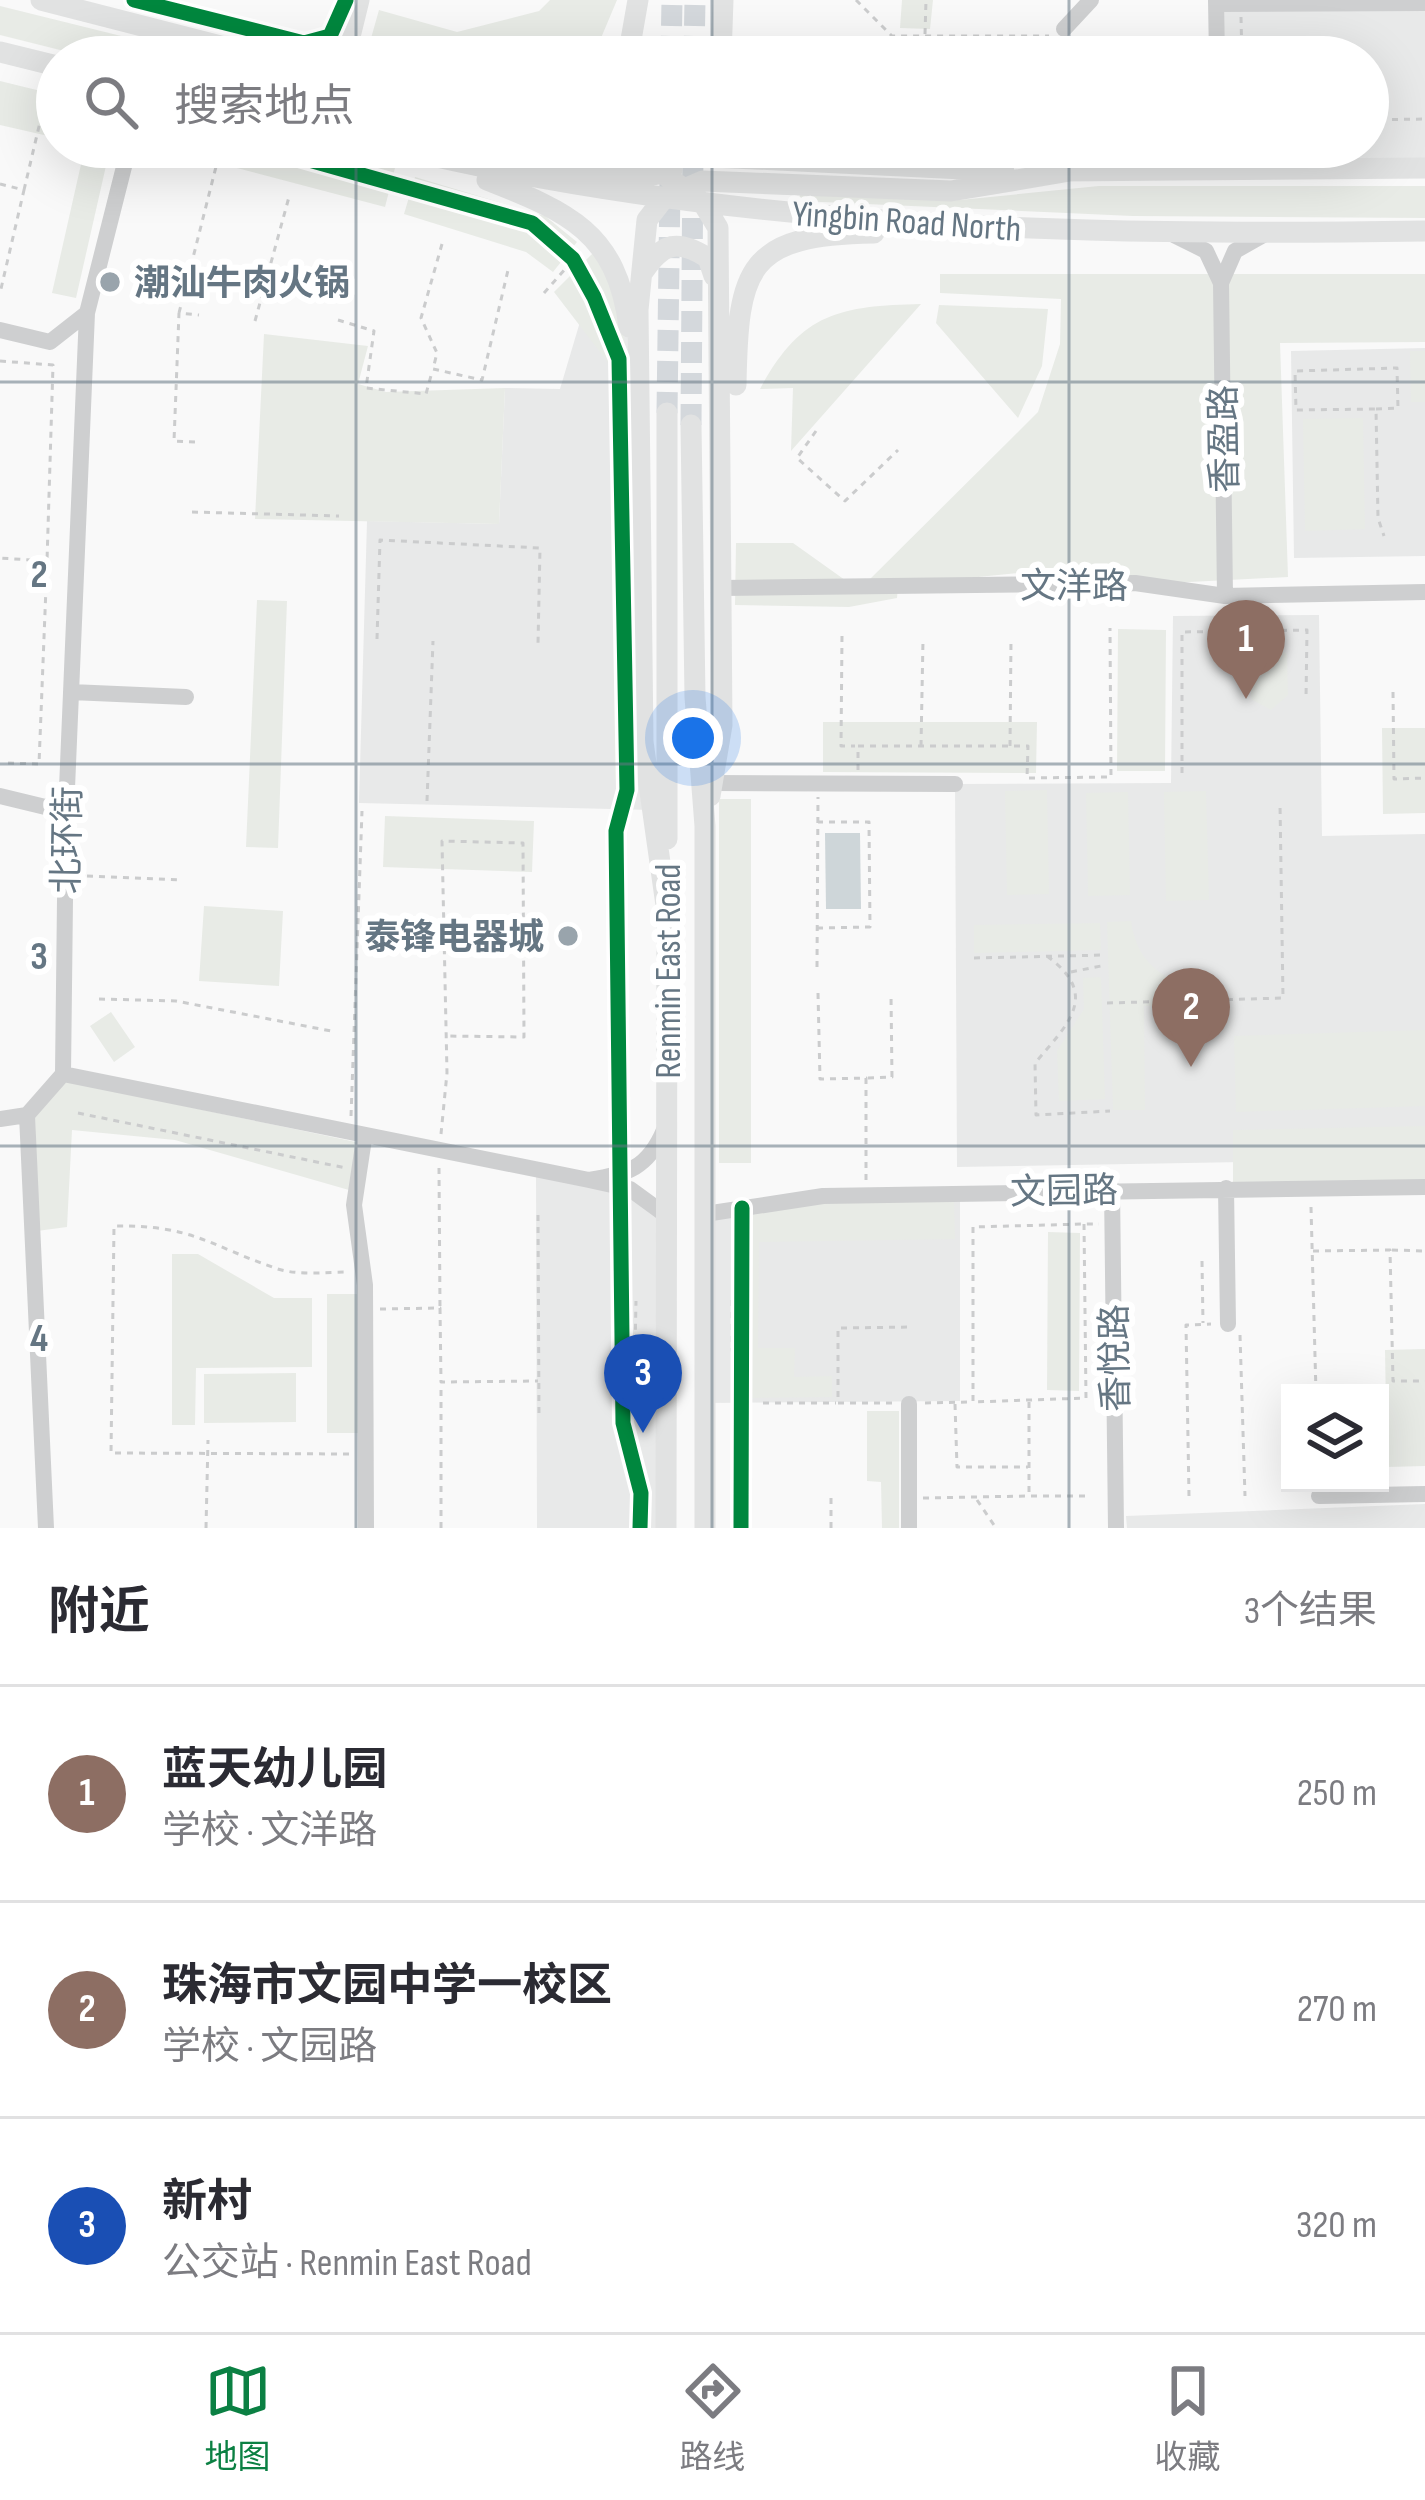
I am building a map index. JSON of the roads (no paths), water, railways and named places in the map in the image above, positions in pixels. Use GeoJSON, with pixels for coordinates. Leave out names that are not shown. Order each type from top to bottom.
{"type":"FeatureCollection","features":[{"type":"Feature","properties":{"kind":"main road"},"geometry":{"type":"LineString","coordinates":[[41,0],[181,36]]}},
{"type":"Feature","properties":{"kind":"main road"},"geometry":{"type":"LineString","coordinates":[[350,36],[359,0]]}},
{"type":"Feature","properties":{"kind":"main road"},"geometry":{"type":"LineString","coordinates":[[633,36],[641,0]]}},
{"type":"Feature","properties":{"kind":"main road"},"geometry":{"type":"LineString","coordinates":[[641,0],[643,36]]}},
{"type":"Feature","properties":{"kind":"main road"},"geometry":{"type":"LineString","coordinates":[[722,36],[723,0]]}},
{"type":"Feature","properties":{"kind":"main road"},"geometry":{"type":"LineString","coordinates":[[735,0],[735,36]]}},
{"type":"Feature","properties":{"kind":"main road"},"geometry":{"type":"LineString","coordinates":[[0,52],[36,71]]}},
{"type":"Feature","properties":{"kind":"main road"},"geometry":{"type":"LineString","coordinates":[[1389,166],[1425,168]]}},
{"type":"Feature","properties":{"kind":"main road"},"geometry":{"type":"LineString","coordinates":[[484,168],[556,207],[594,236],[617,271],[639,400]]}},
{"type":"Feature","properties":{"kind":"main road"},"geometry":{"type":"LineString","coordinates":[[544,168],[638,180],[685,171],[1070,171]]}},
{"type":"Feature","properties":{"kind":"main road"},"geometry":{"type":"LineString","coordinates":[[929,168],[948,171]]}},
{"type":"Feature","properties":{"kind":"main road"},"geometry":{"type":"LineString","coordinates":[[685,171],[951,191],[1104,168]]}},
{"type":"Feature","properties":{"kind":"main road"},"geometry":{"type":"LineString","coordinates":[[667,912],[643,742],[640,277],[647,220],[685,171]]}},
{"type":"Feature","properties":{"kind":"main road"},"geometry":{"type":"LineString","coordinates":[[685,171],[718,228],[722,306],[722,725],[705,826]]}},
{"type":"Feature","properties":{"kind":"main road","name":"Yingbin Road North"},"geometry":{"type":"LineString","coordinates":[[685,171],[746,209],[1167,234],[1425,231]]}},
{"type":"Feature","properties":{"kind":"main road"},"geometry":{"type":"LineString","coordinates":[[721,492],[735,430],[737,304],[746,281],[766,256],[792,241],[824,234],[1052,230]]}},
{"type":"Feature","properties":{"kind":"main road"},"geometry":{"type":"LineString","coordinates":[[640,277],[655,254],[672,244],[687,245],[708,258],[722,306]]}},
{"type":"Feature","properties":{"kind":"main road","name":"Renmin East Road"},"geometry":{"type":"LineString","coordinates":[[667,413],[668,1528]]}},
{"type":"Feature","properties":{"kind":"main road","name":"Renmin East Road"},"geometry":{"type":"LineString","coordinates":[[691,425],[694,697],[705,826],[704,1525]]}},
{"type":"Feature","properties":{"kind":"street"},"geometry":{"type":"LineString","coordinates":[[1064,29],[1090,0]]}},
{"type":"Feature","properties":{"kind":"street"},"geometry":{"type":"LineString","coordinates":[[1217,36],[1216,2],[1425,3]]}},
{"type":"Feature","properties":{"kind":"street","name":"北环街"},"geometry":{"type":"LineString","coordinates":[[63,1074],[66,812],[87,313],[124,168]]}},
{"type":"Feature","properties":{"kind":"street"},"geometry":{"type":"LineString","coordinates":[[1221,283],[1235,251],[1269,233]]}},
{"type":"Feature","properties":{"kind":"street"},"geometry":{"type":"LineString","coordinates":[[1167,234],[1206,251],[1221,283]]}},
{"type":"Feature","properties":{"kind":"street","name":"香盈路"},"geometry":{"type":"LineString","coordinates":[[1221,283],[1225,596]]}},
{"type":"Feature","properties":{"kind":"street"},"geometry":{"type":"LineString","coordinates":[[0,330],[50,342],[87,313]]}},
{"type":"Feature","properties":{"kind":"street","name":"文洋路"},"geometry":{"type":"LineString","coordinates":[[722,587],[1135,583],[1225,596],[1425,592]]}},
{"type":"Feature","properties":{"kind":"street"},"geometry":{"type":"LineString","coordinates":[[71,692],[186,697]]}},
{"type":"Feature","properties":{"kind":"street"},"geometry":{"type":"LineString","coordinates":[[712,784],[955,784]]}},
{"type":"Feature","properties":{"kind":"street"},"geometry":{"type":"LineString","coordinates":[[0,796],[66,812]]}},
{"type":"Feature","properties":{"kind":"street"},"geometry":{"type":"LineString","coordinates":[[0,1119],[28,1115],[63,1074],[630,1189],[667,1216]]}},
{"type":"Feature","properties":{"kind":"street"},"geometry":{"type":"LineString","coordinates":[[28,1115],[46,1528]]}},
{"type":"Feature","properties":{"kind":"street"},"geometry":{"type":"LineString","coordinates":[[589,1180],[636,1170],[650,1158],[667,1124]]}},
{"type":"Feature","properties":{"kind":"street"},"geometry":{"type":"LineString","coordinates":[[357,1137],[354,1205],[365,1309],[366,1528]]}},
{"type":"Feature","properties":{"kind":"street","name":"文园路"},"geometry":{"type":"LineString","coordinates":[[705,1214],[866,1195],[1425,1187]]}},
{"type":"Feature","properties":{"kind":"street","name":"香悅路"},"geometry":{"type":"LineString","coordinates":[[1112,1188],[1116,1528]]}},
{"type":"Feature","properties":{"kind":"street"},"geometry":{"type":"LineString","coordinates":[[1226,1188],[1228,1324]]}},
{"type":"Feature","properties":{"kind":"street"},"geometry":{"type":"LineString","coordinates":[[909,1404],[909,1528]]}},
{"type":"Feature","properties":{"kind":"street"},"geometry":{"type":"LineString","coordinates":[[1319,1496],[1425,1494]]}},
{"type":"Feature","properties":{"kind":"tunnel"},"geometry":{"type":"LineString","coordinates":[[671,36],[672,0]]}},
{"type":"Feature","properties":{"kind":"tunnel"},"geometry":{"type":"LineString","coordinates":[[694,36],[695,0]]}},
{"type":"Feature","properties":{"kind":"tunnel"},"geometry":{"type":"LineString","coordinates":[[691,425],[693,168]]}},
{"type":"Feature","properties":{"kind":"tunnel"},"geometry":{"type":"LineString","coordinates":[[667,413],[670,184]]}},
{"type":"Feature","properties":{"kind":"place","name":"潮汕牛肉火锅"},"geometry":{"type":"Point","coordinates":[110,282]}},
{"type":"Feature","properties":{"kind":"place","name":"蓝天幼儿园"},"geometry":{"type":"Point","coordinates":[1246,699]}},
{"type":"Feature","properties":{"kind":"place","name":"泰锋电器城"},"geometry":{"type":"Point","coordinates":[568,936]}},
{"type":"Feature","properties":{"kind":"place","name":"珠海市文园中学一校区"},"geometry":{"type":"Point","coordinates":[1191,1067]}},
{"type":"Feature","properties":{"kind":"place","name":"新村"},"geometry":{"type":"Point","coordinates":[643,1433]}}]}
